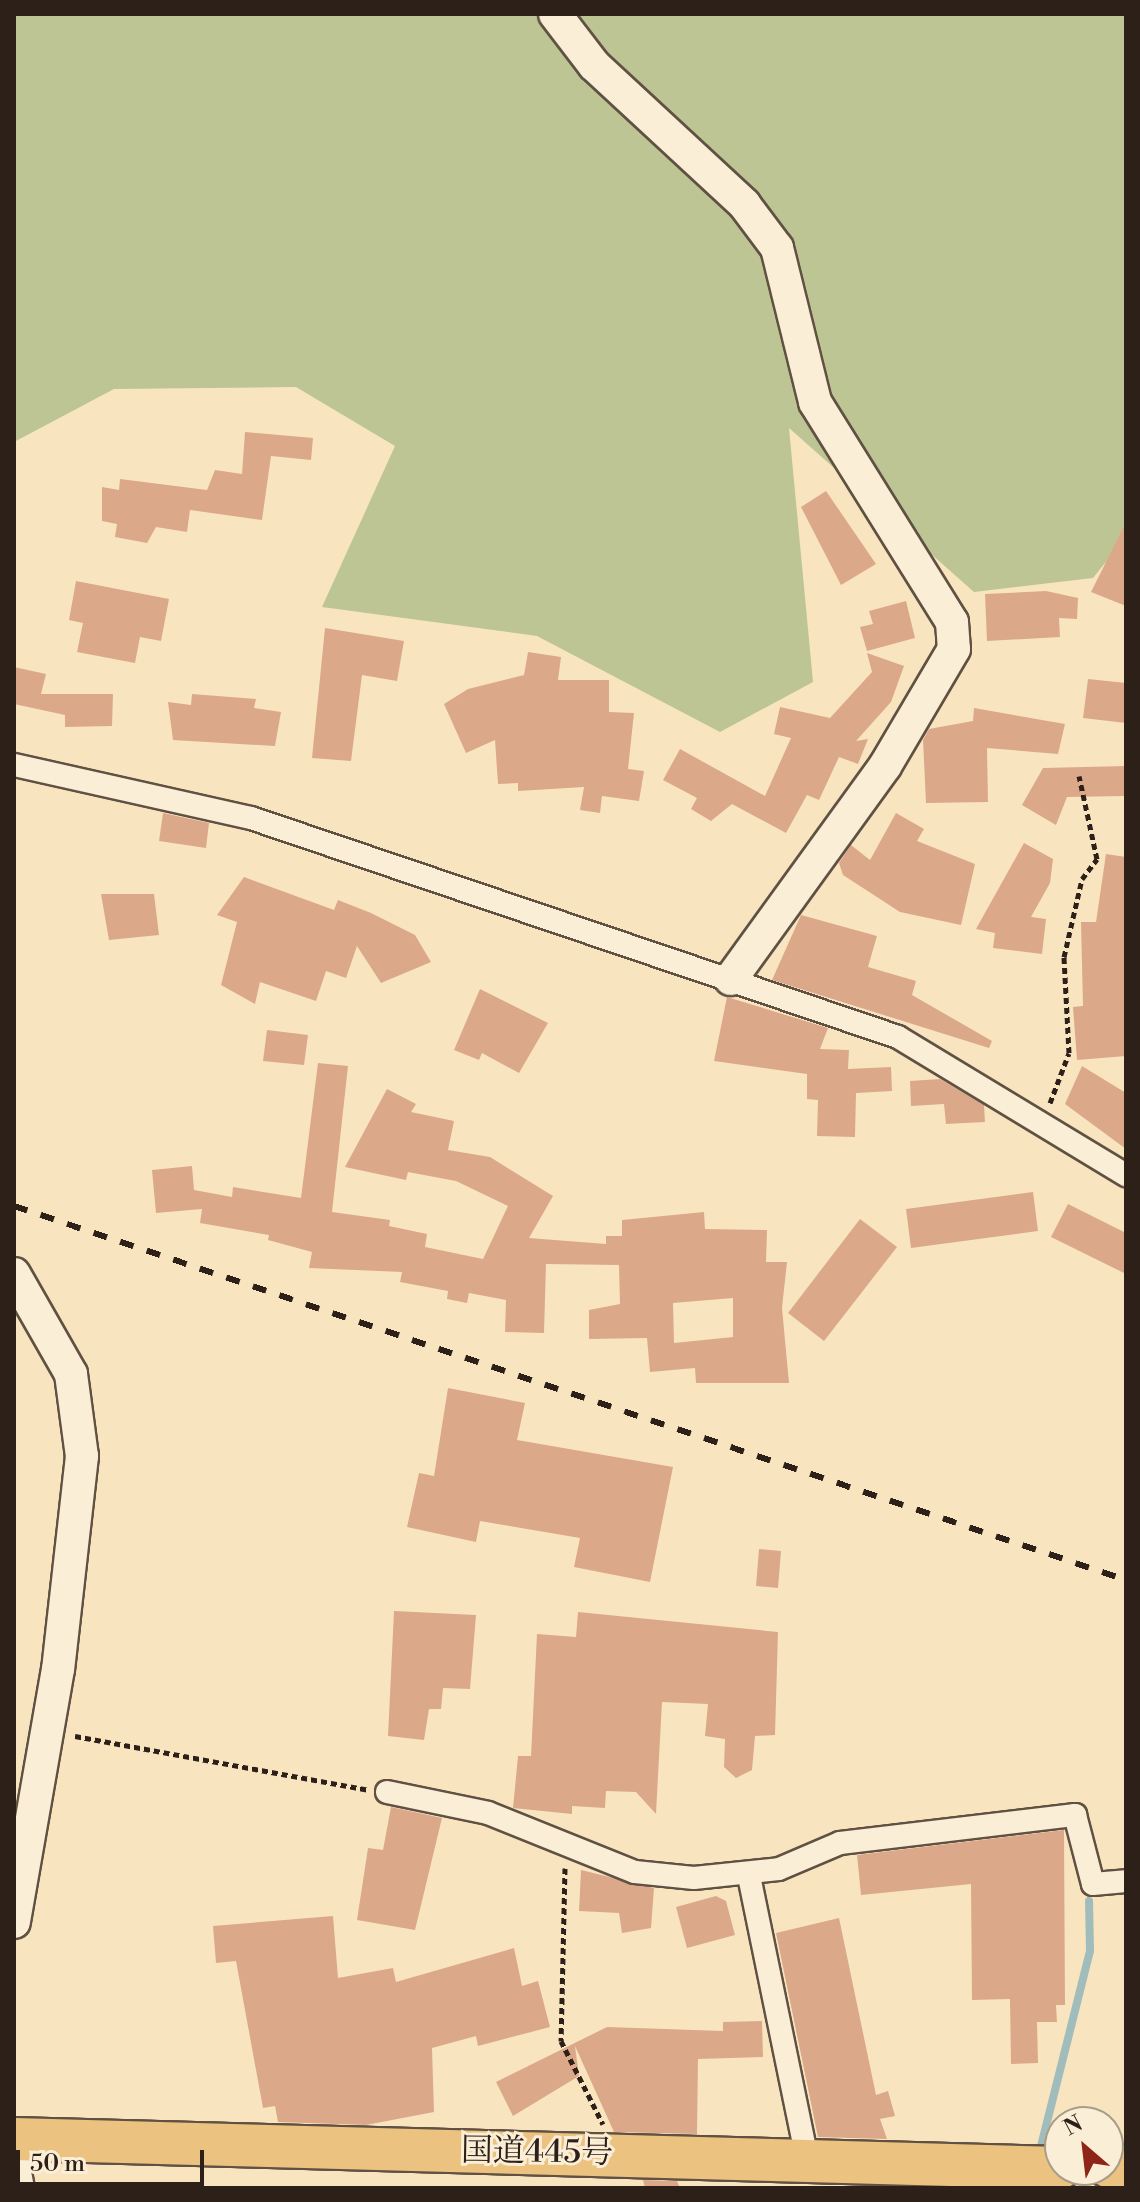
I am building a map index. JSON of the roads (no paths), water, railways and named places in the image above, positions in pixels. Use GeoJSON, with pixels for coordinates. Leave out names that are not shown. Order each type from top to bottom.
{"type":"FeatureCollection","features":[{"type":"Feature","properties":{"kind":"highway","name":"国道445号"},"geometry":{"type":"LineString","coordinates":[[14,2140],[807,2158],[1044,2175]]}},
{"type":"Feature","properties":{"kind":"street"},"geometry":{"type":"LineString","coordinates":[[555,14],[594,65],[744,204],[777,248],[815,402],[952,622],[954,649],[885,766],[731,979]]}},
{"type":"Feature","properties":{"kind":"street"},"geometry":{"type":"LineString","coordinates":[[14,765],[251,818],[898,1037],[1044,1119],[1126,1175]]}},
{"type":"Feature","properties":{"kind":"street"},"geometry":{"type":"LineString","coordinates":[[14,1274],[55,1340],[80,1412],[78,1512],[14,1922]]}},
{"type":"Feature","properties":{"kind":"street"},"geometry":{"type":"LineString","coordinates":[[387,1792],[488,1813],[566,1848],[635,1872],[749,1876],[840,1843],[1075,1815],[1093,1884],[1126,1881]]}},
{"type":"Feature","properties":{"kind":"street"},"geometry":{"type":"LineString","coordinates":[[749,1876],[807,2158]]}},
{"type":"Feature","properties":{"kind":"street"},"geometry":{"type":"LineString","coordinates":[[14,2140],[23,2188]]}},
{"type":"Feature","properties":{"kind":"waterway"},"geometry":{"type":"LineString","coordinates":[[1039,2154],[1090,1951],[1089,1901]]}},
{"type":"Feature","properties":{"kind":"railway"},"geometry":{"type":"LineString","coordinates":[[14,1206],[1126,1580]]}}]}
